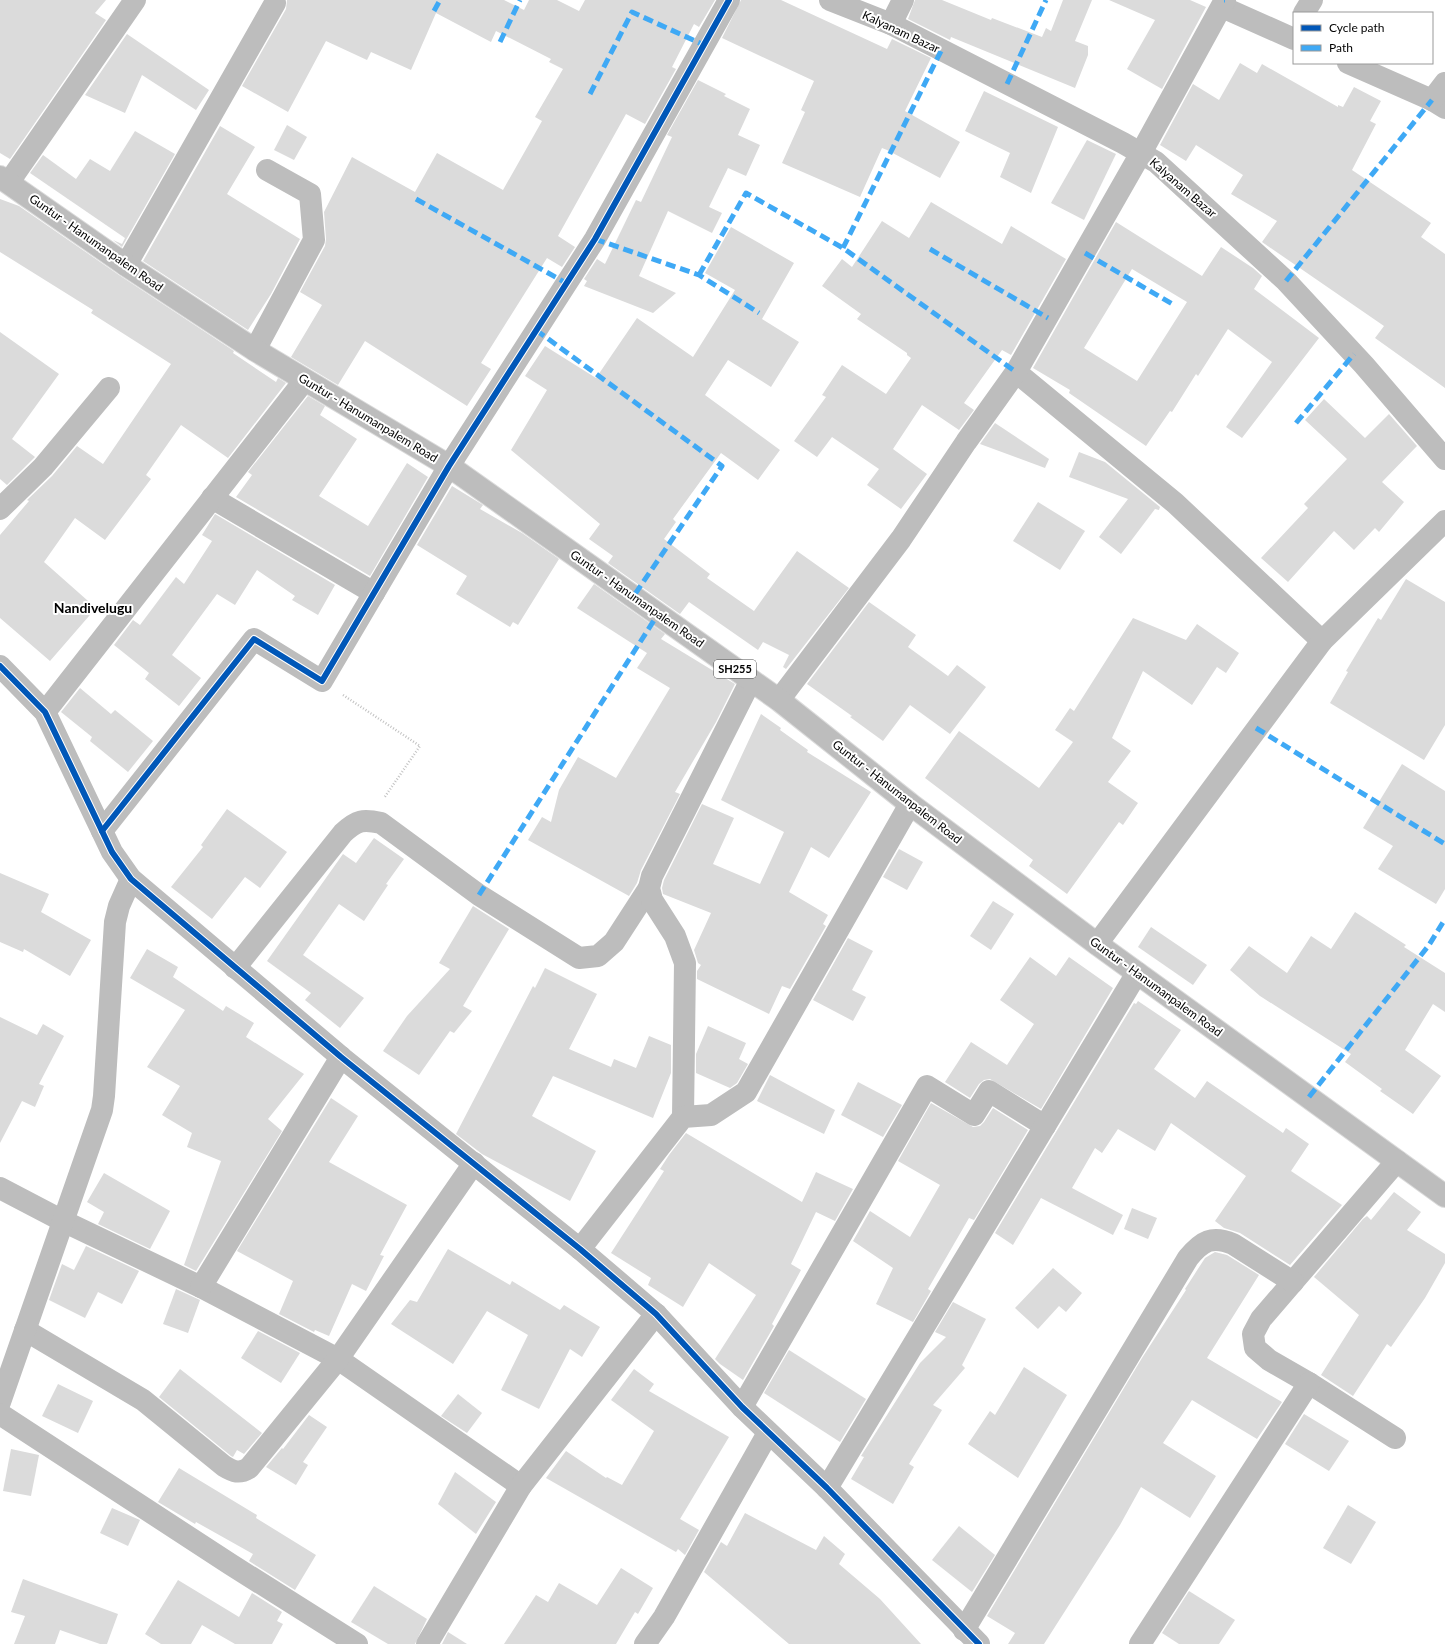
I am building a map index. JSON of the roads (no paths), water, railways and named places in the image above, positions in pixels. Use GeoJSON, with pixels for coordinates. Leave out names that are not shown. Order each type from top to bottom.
{"type":"FeatureCollection","features":[{"type":"Feature","properties":{"kind":"street"},"geometry":{"type":"LineString","coordinates":[[4,179],[135,0]]}},
{"type":"Feature","properties":{"kind":"street"},"geometry":{"type":"LineString","coordinates":[[102,831],[254,639],[322,682],[449,466],[595,239],[729,0]]}},
{"type":"Feature","properties":{"kind":"street","name":"Kalyanam Bazar"},"geometry":{"type":"LineString","coordinates":[[830,0],[890,24],[1156,162],[1286,281],[1364,365],[1445,459]]}},
{"type":"Feature","properties":{"kind":"street"},"geometry":{"type":"LineString","coordinates":[[890,24],[903,0]]}},
{"type":"Feature","properties":{"kind":"street"},"geometry":{"type":"LineString","coordinates":[[1305,12],[1312,0]]}},
{"type":"Feature","properties":{"kind":"street"},"geometry":{"type":"LineString","coordinates":[[126,265],[275,3]]}},
{"type":"Feature","properties":{"kind":"street"},"geometry":{"type":"LineString","coordinates":[[779,700],[901,539],[966,442],[1016,372],[1224,4],[1293,35]]}},
{"type":"Feature","properties":{"kind":"street"},"geometry":{"type":"LineString","coordinates":[[1351,64],[1441,97]]}},
{"type":"Feature","properties":{"kind":"street"},"geometry":{"type":"LineString","coordinates":[[255,350],[314,240],[310,194],[267,170]]}},
{"type":"Feature","properties":{"kind":"street","name":"Guntur - Hanumanpalem Road"},"geometry":{"type":"LineString","coordinates":[[4,179],[126,265],[255,350],[449,466],[779,700],[910,804],[1097,944],[1445,1196]]}},
{"type":"Feature","properties":{"kind":"street"},"geometry":{"type":"LineString","coordinates":[[1016,372],[1176,503],[1322,641]]}},
{"type":"Feature","properties":{"kind":"street"},"geometry":{"type":"LineString","coordinates":[[45,712],[304,380]]}},
{"type":"Feature","properties":{"kind":"street"},"geometry":{"type":"LineString","coordinates":[[0,509],[43,467],[109,388]]}},
{"type":"Feature","properties":{"kind":"street"},"geometry":{"type":"LineString","coordinates":[[212,498],[374,593]]}},
{"type":"Feature","properties":{"kind":"street"},"geometry":{"type":"LineString","coordinates":[[1097,944],[1322,641],[1445,521]]}},
{"type":"Feature","properties":{"kind":"street"},"geometry":{"type":"LineString","coordinates":[[0,666],[45,712],[102,831],[119,864],[131,879],[341,1057],[580,1249],[656,1314],[742,1407],[826,1488],[972,1637],[1184,1264],[1198,1246],[1209,1240],[1222,1239],[1233,1244],[1293,1282]]}},
{"type":"Feature","properties":{"kind":"street"},"geometry":{"type":"LineString","coordinates":[[235,968],[343,833],[354,823],[368,820],[382,823],[479,895],[579,958],[598,956],[614,942],[649,888],[652,876],[751,680]]}},
{"type":"Feature","properties":{"kind":"street"},"geometry":{"type":"LineString","coordinates":[[683,1117],[711,1115],[746,1092],[910,804]]}},
{"type":"Feature","properties":{"kind":"street"},"geometry":{"type":"LineString","coordinates":[[0,1402],[103,1103],[115,922],[119,906],[131,879]]}},
{"type":"Feature","properties":{"kind":"street"},"geometry":{"type":"LineString","coordinates":[[580,1249],[683,1117],[685,963],[675,936],[652,900],[649,888]]}},
{"type":"Feature","properties":{"kind":"street"},"geometry":{"type":"LineString","coordinates":[[826,1488],[1137,973]]}},
{"type":"Feature","properties":{"kind":"street"},"geometry":{"type":"LineString","coordinates":[[201,1287],[341,1057]]}},
{"type":"Feature","properties":{"kind":"street"},"geometry":{"type":"LineString","coordinates":[[742,1407],[927,1086],[974,1114],[989,1091],[1045,1126]]}},
{"type":"Feature","properties":{"kind":"street"},"geometry":{"type":"LineString","coordinates":[[1395,1438],[1310,1383],[1269,1360],[1256,1348],[1254,1334],[1260,1319],[1398,1161]]}},
{"type":"Feature","properties":{"kind":"street"},"geometry":{"type":"LineString","coordinates":[[25,1330],[143,1400],[234,1472],[242,1472],[249,1468],[338,1359],[474,1164]]}},
{"type":"Feature","properties":{"kind":"street"},"geometry":{"type":"LineString","coordinates":[[0,1188],[63,1221],[201,1287],[338,1359],[521,1486]]}},
{"type":"Feature","properties":{"kind":"street"},"geometry":{"type":"LineString","coordinates":[[427,1644],[521,1486],[656,1314]]}},
{"type":"Feature","properties":{"kind":"street"},"geometry":{"type":"LineString","coordinates":[[1140,1644],[1310,1383]]}},
{"type":"Feature","properties":{"kind":"street"},"geometry":{"type":"LineString","coordinates":[[0,1414],[230,1564],[357,1644]]}},
{"type":"Feature","properties":{"kind":"street"},"geometry":{"type":"LineString","coordinates":[[645,1644],[664,1617],[768,1433]]}},
{"type":"Feature","properties":{"kind":"district","name":"Nandivelugu"},"geometry":{"type":"Point","coordinates":[93,608]}}]}
